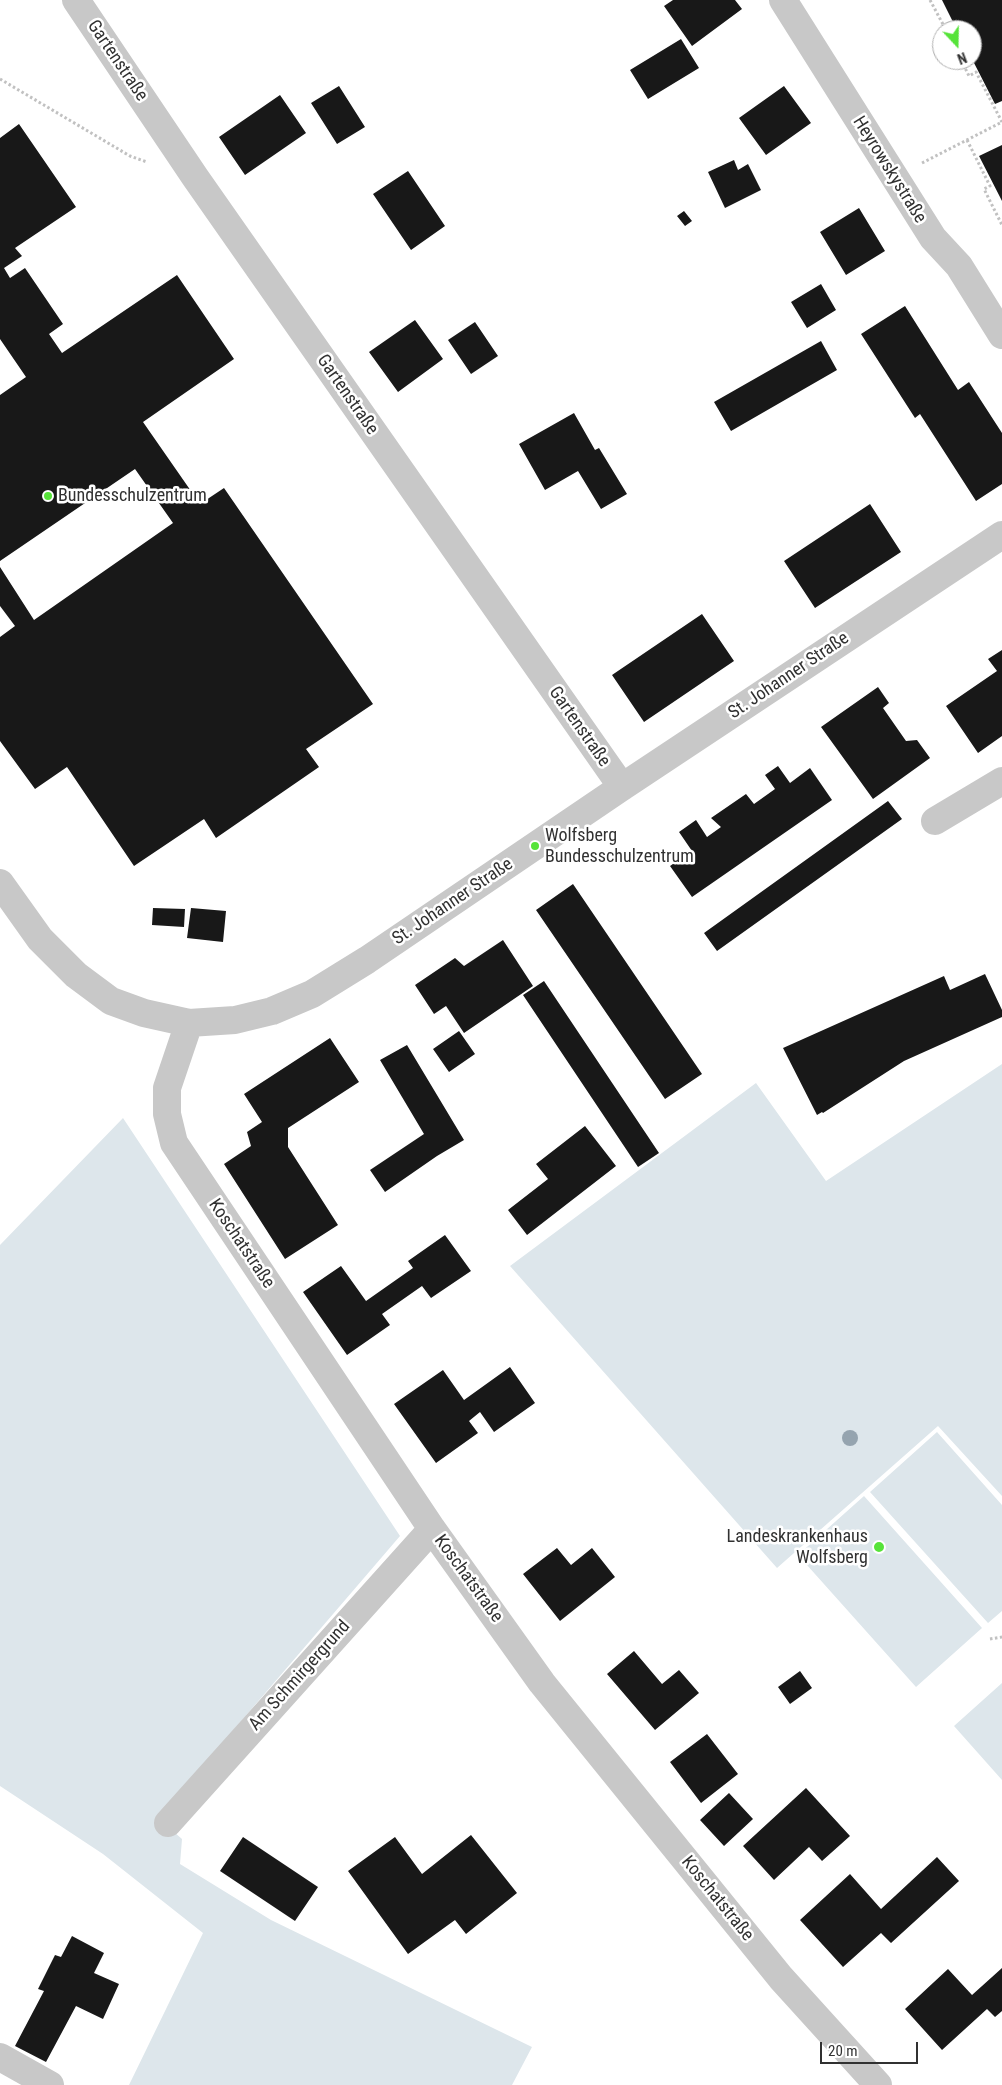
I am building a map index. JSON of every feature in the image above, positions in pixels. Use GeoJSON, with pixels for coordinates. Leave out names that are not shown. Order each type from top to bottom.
{"type":"FeatureCollection","features":[{"type":"Feature","properties":{"kind":"street","name":"Gartenstraße"},"geometry":{"type":"LineString","coordinates":[[76,0],[196,178],[622,787]]}},
{"type":"Feature","properties":{"kind":"street","name":"Heyrowskystraße"},"geometry":{"type":"LineString","coordinates":[[783,0],[932,238],[959,266],[1002,335]]}},
{"type":"Feature","properties":{"kind":"street","name":"St. Johanner Straße"},"geometry":{"type":"LineString","coordinates":[[0,883],[40,939],[76,975],[111,1001],[144,1013],[189,1023],[235,1020],[272,1011],[312,994],[367,960],[622,787],[998,545]]}},
{"type":"Feature","properties":{"kind":"street"},"geometry":{"type":"LineString","coordinates":[[935,821],[1002,781]]}},
{"type":"Feature","properties":{"kind":"street","name":"Koschatstraße"},"geometry":{"type":"LineString","coordinates":[[189,1023],[167,1088],[167,1114],[174,1143],[432,1529],[542,1683],[781,1978],[878,2085]]}},
{"type":"Feature","properties":{"kind":"street","name":"Am Schmirgergrund"},"geometry":{"type":"LineString","coordinates":[[168,1823],[432,1529]]}},
{"type":"Feature","properties":{"kind":"street"},"geometry":{"type":"LineString","coordinates":[[0,2058],[50,2085]]}},
{"type":"Feature","properties":{"kind":"path"},"geometry":{"type":"LineString","coordinates":[[930,0],[941,20]]}},
{"type":"Feature","properties":{"kind":"path"},"geometry":{"type":"LineString","coordinates":[[894,178],[1002,122],[976,72],[969,76],[966,70]]}},
{"type":"Feature","properties":{"kind":"path"},"geometry":{"type":"LineString","coordinates":[[0,79],[130,156],[149,162]]}},
{"type":"Feature","properties":{"kind":"path"},"geometry":{"type":"LineString","coordinates":[[967,140],[990,186],[984,189],[1002,225]]}},
{"type":"Feature","properties":{"kind":"path"},"geometry":{"type":"LineString","coordinates":[[990,1639],[1002,1637]]}},
{"type":"Feature","properties":{"kind":"shaded area","name":"Landeskrankenhaus Wolfsberg"},"geometry":{"type":"Polygon","coordinates":[[[1002,1064],[1002,1496],[938,1426],[777,1568],[510,1266],[756,1083],[826,1181],[1002,1064]]]}},
{"type":"Feature","properties":{"kind":"shaded area"},"geometry":{"type":"Polygon","coordinates":[[[123,1118],[400,1536],[158,1818],[182,1839],[180,1864],[271,1920],[532,2047],[512,2085],[129,2085],[203,1933],[103,1854],[0,1786],[0,1245],[123,1118]]]}},
{"type":"Feature","properties":{"kind":"shaded area"},"geometry":{"type":"Polygon","coordinates":[[[937,1432],[1002,1505],[1002,1611],[988,1623],[870,1492],[937,1432]]]}},
{"type":"Feature","properties":{"kind":"shaded area"},"geometry":{"type":"Polygon","coordinates":[[[864,1496],[982,1628],[916,1687],[798,1555],[864,1496]]]}},
{"type":"Feature","properties":{"kind":"shaded area"},"geometry":{"type":"Polygon","coordinates":[[[1002,1683],[1002,1780],[954,1726],[1002,1683]]]}},
{"type":"Feature","properties":{"kind":"building"},"geometry":{"type":"Polygon","coordinates":[[[673,0],[735,0],[742,9],[692,46],[664,6],[673,0]]]}},
{"type":"Feature","properties":{"kind":"building"},"geometry":{"type":"Polygon","coordinates":[[[942,0],[1002,0],[1002,101],[995,104],[978,70],[982,70],[982,20],[952,20],[942,0]]]}},
{"type":"Feature","properties":{"kind":"building"},"geometry":{"type":"Polygon","coordinates":[[[681,39],[699,68],[648,99],[630,70],[681,39]]]}},
{"type":"Feature","properties":{"kind":"building"},"geometry":{"type":"Polygon","coordinates":[[[339,86],[365,127],[337,144],[311,103],[339,86]]]}},
{"type":"Feature","properties":{"kind":"building"},"geometry":{"type":"Polygon","coordinates":[[[784,86],[811,123],[766,155],[739,118],[784,86]]]}},
{"type":"Feature","properties":{"kind":"building"},"geometry":{"type":"Polygon","coordinates":[[[280,95],[306,133],[245,175],[219,137],[280,95]]]}},
{"type":"Feature","properties":{"kind":"building","name":"Bundesschulzentrum"},"geometry":{"type":"Polygon","coordinates":[[[19,124],[76,207],[15,248],[22,256],[4,268],[10,278],[25,268],[63,324],[49,334],[62,353],[177,275],[234,359],[143,422],[200,504],[224,488],[373,704],[306,749],[319,767],[216,838],[204,819],[134,866],[67,767],[35,789],[0,741],[0,637],[15,626],[0,606],[0,567],[34,620],[173,523],[135,469],[0,561],[0,395],[26,377],[0,339],[0,138],[19,124]]]}},
{"type":"Feature","properties":{"kind":"building"},"geometry":{"type":"Polygon","coordinates":[[[1002,145],[1002,201],[979,156],[1002,145]]]}},
{"type":"Feature","properties":{"kind":"building"},"geometry":{"type":"Polygon","coordinates":[[[734,160],[738,170],[748,164],[761,190],[725,208],[708,172],[734,160]]]}},
{"type":"Feature","properties":{"kind":"building"},"geometry":{"type":"Polygon","coordinates":[[[408,171],[445,226],[411,250],[373,194],[408,171]]]}},
{"type":"Feature","properties":{"kind":"building"},"geometry":{"type":"Polygon","coordinates":[[[859,208],[885,251],[846,275],[820,232],[859,208]]]}},
{"type":"Feature","properties":{"kind":"building"},"geometry":{"type":"Polygon","coordinates":[[[684,211],[692,221],[685,226],[677,216],[684,211]]]}},
{"type":"Feature","properties":{"kind":"building"},"geometry":{"type":"Polygon","coordinates":[[[821,284],[836,310],[807,328],[791,302],[821,284]]]}},
{"type":"Feature","properties":{"kind":"building"},"geometry":{"type":"Polygon","coordinates":[[[905,306],[958,390],[969,382],[1002,433],[1002,484],[976,501],[920,414],[915,418],[861,334],[905,306]]]}},
{"type":"Feature","properties":{"kind":"building"},"geometry":{"type":"Polygon","coordinates":[[[415,320],[443,359],[398,392],[369,352],[415,320]]]}},
{"type":"Feature","properties":{"kind":"building"},"geometry":{"type":"Polygon","coordinates":[[[475,322],[498,356],[471,374],[448,340],[475,322]]]}},
{"type":"Feature","properties":{"kind":"building"},"geometry":{"type":"Polygon","coordinates":[[[821,341],[837,370],[731,431],[714,402],[821,341]]]}},
{"type":"Feature","properties":{"kind":"building"},"geometry":{"type":"Polygon","coordinates":[[[574,413],[595,450],[599,448],[627,494],[601,509],[578,471],[545,490],[519,444],[574,413]]]}},
{"type":"Feature","properties":{"kind":"building"},"geometry":{"type":"Polygon","coordinates":[[[870,504],[901,552],[815,608],[784,561],[870,504]]]}},
{"type":"Feature","properties":{"kind":"building"},"geometry":{"type":"Polygon","coordinates":[[[702,614],[734,661],[644,722],[612,675],[702,614]]]}},
{"type":"Feature","properties":{"kind":"building"},"geometry":{"type":"Polygon","coordinates":[[[1002,650],[1002,736],[978,753],[946,706],[997,671],[988,659],[1002,650]]]}},
{"type":"Feature","properties":{"kind":"building"},"geometry":{"type":"Polygon","coordinates":[[[878,687],[889,703],[883,708],[906,741],[917,740],[930,758],[873,799],[821,727],[878,687]]]}},
{"type":"Feature","properties":{"kind":"building"},"geometry":{"type":"Polygon","coordinates":[[[778,766],[790,783],[810,768],[832,800],[692,897],[670,866],[692,851],[679,832],[696,820],[707,837],[721,827],[711,818],[746,794],[754,804],[775,789],[765,775],[778,766]]]}},
{"type":"Feature","properties":{"kind":"building"},"geometry":{"type":"Polygon","coordinates":[[[888,801],[902,819],[717,951],[704,933],[888,801]]]}},
{"type":"Feature","properties":{"kind":"building"},"geometry":{"type":"Polygon","coordinates":[[[573,884],[702,1074],[665,1099],[536,910],[573,884]]]}},
{"type":"Feature","properties":{"kind":"building"},"geometry":{"type":"Polygon","coordinates":[[[153,908],[185,909],[184,927],[152,925],[153,908]]]}},
{"type":"Feature","properties":{"kind":"building"},"geometry":{"type":"Polygon","coordinates":[[[191,908],[226,911],[223,942],[187,938],[191,908]]]}},
{"type":"Feature","properties":{"kind":"building"},"geometry":{"type":"Polygon","coordinates":[[[503,940],[533,986],[464,1033],[446,1006],[434,1014],[415,985],[455,958],[464,966],[503,940]]]}},
{"type":"Feature","properties":{"kind":"building"},"geometry":{"type":"Polygon","coordinates":[[[985,974],[1002,1010],[1002,1017],[904,1061],[817,1115],[783,1048],[944,976],[950,990],[985,974]]]}},
{"type":"Feature","properties":{"kind":"building"},"geometry":{"type":"Polygon","coordinates":[[[544,981],[659,1153],[638,1167],[523,995],[544,981]]]}},
{"type":"Feature","properties":{"kind":"building"},"geometry":{"type":"Polygon","coordinates":[[[459,1031],[475,1054],[449,1072],[433,1049],[459,1031]]]}},
{"type":"Feature","properties":{"kind":"building"},"geometry":{"type":"Polygon","coordinates":[[[330,1038],[359,1082],[288,1128],[288,1147],[338,1225],[285,1259],[224,1164],[251,1146],[247,1132],[262,1122],[244,1094],[330,1038]]]}},
{"type":"Feature","properties":{"kind":"building"},"geometry":{"type":"Polygon","coordinates":[[[407,1045],[464,1140],[385,1192],[370,1170],[424,1134],[380,1060],[407,1045]]]}},
{"type":"Feature","properties":{"kind":"building"},"geometry":{"type":"Polygon","coordinates":[[[585,1126],[616,1166],[527,1235],[508,1210],[548,1179],[536,1164],[585,1126]]]}},
{"type":"Feature","properties":{"kind":"building"},"geometry":{"type":"Polygon","coordinates":[[[445,1235],[471,1271],[431,1298],[422,1286],[382,1314],[390,1325],[347,1355],[303,1292],[341,1266],[366,1301],[413,1268],[408,1261],[445,1235]]]}},
{"type":"Feature","properties":{"kind":"building"},"geometry":{"type":"Polygon","coordinates":[[[510,1367],[535,1403],[494,1432],[480,1412],[469,1421],[478,1433],[436,1463],[394,1404],[443,1370],[464,1400],[510,1367]]]}},
{"type":"Feature","properties":{"kind":"building"},"geometry":{"type":"Polygon","coordinates":[[[557,1548],[571,1565],[592,1548],[615,1577],[560,1621],[523,1574],[557,1548]]]}},
{"type":"Feature","properties":{"kind":"building"},"geometry":{"type":"Polygon","coordinates":[[[634,1651],[662,1684],[679,1670],[699,1693],[655,1730],[607,1674],[634,1651]]]}},
{"type":"Feature","properties":{"kind":"building"},"geometry":{"type":"Polygon","coordinates":[[[800,1671],[812,1688],[790,1704],[778,1687],[800,1671]]]}},
{"type":"Feature","properties":{"kind":"building"},"geometry":{"type":"Polygon","coordinates":[[[707,1734],[738,1774],[701,1803],[670,1762],[707,1734]]]}},
{"type":"Feature","properties":{"kind":"building"},"geometry":{"type":"Polygon","coordinates":[[[806,1788],[850,1836],[822,1861],[809,1847],[774,1880],[743,1846],[806,1788]]]}},
{"type":"Feature","properties":{"kind":"building"},"geometry":{"type":"Polygon","coordinates":[[[729,1793],[753,1819],[724,1846],[700,1820],[729,1793]]]}},
{"type":"Feature","properties":{"kind":"building"},"geometry":{"type":"Polygon","coordinates":[[[471,1835],[517,1893],[466,1934],[455,1920],[408,1954],[348,1871],[395,1837],[422,1874],[471,1835]]]}},
{"type":"Feature","properties":{"kind":"building"},"geometry":{"type":"Polygon","coordinates":[[[243,1837],[318,1887],[295,1921],[220,1871],[243,1837]]]}},
{"type":"Feature","properties":{"kind":"building"},"geometry":{"type":"Polygon","coordinates":[[[937,1857],[959,1881],[891,1943],[881,1933],[843,1967],[800,1920],[850,1874],[881,1909],[937,1857]]]}},
{"type":"Feature","properties":{"kind":"building"},"geometry":{"type":"Polygon","coordinates":[[[72,1936],[104,1953],[94,1973],[119,1984],[103,2019],[76,2006],[46,2062],[15,2046],[44,1991],[38,1989],[55,1955],[61,1957],[72,1936]]]}},
{"type":"Feature","properties":{"kind":"building"},"geometry":{"type":"Polygon","coordinates":[[[1002,1968],[1002,2011],[995,2017],[987,2009],[942,2050],[905,2009],[948,1969],[972,1995],[1002,1968]]]}},
{"type":"Feature","properties":{"kind":"place","name":"Bundesschulzentrum"},"geometry":{"type":"Point","coordinates":[48,496]}},
{"type":"Feature","properties":{"kind":"place","name":"Wolfsberg Bundesschulzentrum"},"geometry":{"type":"Point","coordinates":[535,846]}},
{"type":"Feature","properties":{"kind":"place","name":"Landeskrankenhaus Wolfsberg"},"geometry":{"type":"Point","coordinates":[879,1547]}}]}
